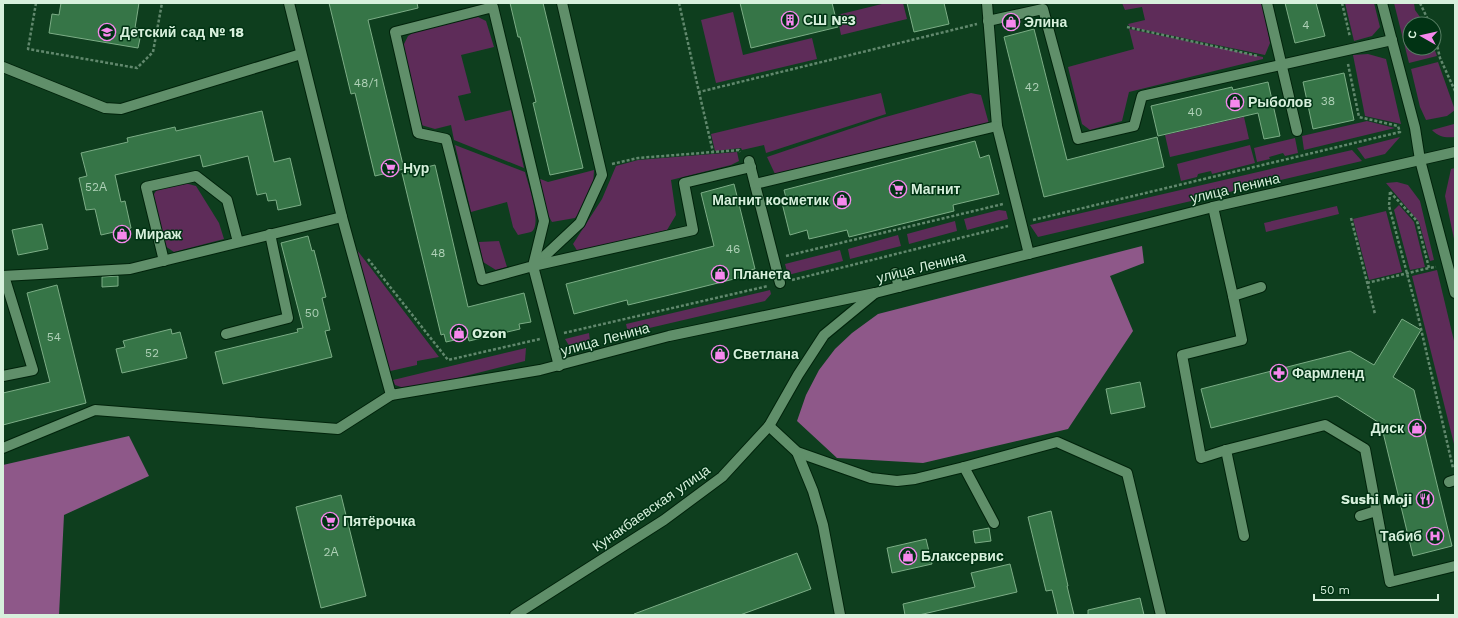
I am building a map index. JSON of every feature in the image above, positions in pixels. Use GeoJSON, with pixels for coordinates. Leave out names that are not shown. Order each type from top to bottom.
{"type":"FeatureCollection","features":[{"type":"Feature","properties":{"kind":"main road"},"geometry":{"type":"LineString","coordinates":[[3,448],[95,410],[338,429],[390,395],[342,217],[289,3]]}},
{"type":"Feature","properties":{"kind":"main road"},"geometry":{"type":"LineString","coordinates":[[534,266],[580,223],[602,175],[562,3]]}},
{"type":"Feature","properties":{"kind":"main road"},"geometry":{"type":"LineString","coordinates":[[987,3],[996,126],[1029,254]]}},
{"type":"Feature","properties":{"kind":"main road"},"geometry":{"type":"LineString","coordinates":[[1267,3],[1297,131]]}},
{"type":"Feature","properties":{"kind":"main road"},"geometry":{"type":"LineString","coordinates":[[1382,3],[1414,128],[1420,160],[1455,292]]}},
{"type":"Feature","properties":{"kind":"main road"},"geometry":{"type":"LineString","coordinates":[[988,21],[1045,6],[1078,140],[1134,126],[1142,96],[1392,40]]}},
{"type":"Feature","properties":{"kind":"main road"},"geometry":{"type":"LineString","coordinates":[[559,366],[534,266],[544,221],[493,7],[395,32],[418,133],[446,139],[482,280],[534,266],[693,230],[684,183],[750,164],[780,283]]}},
{"type":"Feature","properties":{"kind":"main road"},"geometry":{"type":"LineString","coordinates":[[3,68],[105,108],[121,109],[302,54]]}},
{"type":"Feature","properties":{"kind":"main road"},"geometry":{"type":"LineString","coordinates":[[755,184],[996,126]]}},
{"type":"Feature","properties":{"kind":"main road","name":"улица Ленина"},"geometry":{"type":"LineString","coordinates":[[390,395],[559,366],[669,336],[875,293],[1213,208],[1455,152]]}},
{"type":"Feature","properties":{"kind":"main road"},"geometry":{"type":"LineString","coordinates":[[164,260],[146,187],[196,176],[226,200],[238,242]]}},
{"type":"Feature","properties":{"kind":"main road"},"geometry":{"type":"LineString","coordinates":[[1213,208],[1242,340],[1182,355],[1201,458],[1226,450],[1325,425],[1365,449],[1390,582],[1455,566]]}},
{"type":"Feature","properties":{"kind":"main road"},"geometry":{"type":"LineString","coordinates":[[3,376],[33,370],[4,276],[130,269],[342,217]]}},
{"type":"Feature","properties":{"kind":"main road"},"geometry":{"type":"LineString","coordinates":[[226,334],[288,318],[270,234]]}},
{"type":"Feature","properties":{"kind":"main road"},"geometry":{"type":"LineString","coordinates":[[895,273],[899,287]]}},
{"type":"Feature","properties":{"kind":"main road"},"geometry":{"type":"LineString","coordinates":[[1233,296],[1261,287]]}},
{"type":"Feature","properties":{"kind":"main road","name":"Кунакбаевская улица"},"geometry":{"type":"LineString","coordinates":[[515,615],[664,520],[722,477],[769,426],[824,335],[875,293]]}},
{"type":"Feature","properties":{"kind":"main road"},"geometry":{"type":"LineString","coordinates":[[769,426],[796,452],[813,491],[823,525],[840,615]]}},
{"type":"Feature","properties":{"kind":"main road"},"geometry":{"type":"LineString","coordinates":[[796,452],[859,474],[884,481],[897,481],[915,479],[1057,442],[1127,473],[1161,615]]}},
{"type":"Feature","properties":{"kind":"main road"},"geometry":{"type":"LineString","coordinates":[[1226,450],[1244,536]]}},
{"type":"Feature","properties":{"kind":"main road"},"geometry":{"type":"LineString","coordinates":[[964,467],[994,523]]}},
{"type":"Feature","properties":{"kind":"main road"},"geometry":{"type":"LineString","coordinates":[[1360,516],[1376,511]]}},
{"type":"Feature","properties":{"kind":"path"},"geometry":{"type":"LineString","coordinates":[[36,3],[28,50],[137,68],[153,52],[162,3]]}},
{"type":"Feature","properties":{"kind":"path"},"geometry":{"type":"LineString","coordinates":[[679,3],[698,92],[713,152]]}},
{"type":"Feature","properties":{"kind":"path"},"geometry":{"type":"LineString","coordinates":[[367,258],[448,360],[780,283],[1021,223],[1400,132],[1398,126],[1358,117],[1347,57],[1353,49],[1342,3]]}},
{"type":"Feature","properties":{"kind":"path"},"geometry":{"type":"LineString","coordinates":[[1420,3],[1426,16]]}},
{"type":"Feature","properties":{"kind":"path"},"geometry":{"type":"LineString","coordinates":[[698,92],[988,21]]}},
{"type":"Feature","properties":{"kind":"path"},"geometry":{"type":"LineString","coordinates":[[1128,27],[1264,57],[1268,67]]}},
{"type":"Feature","properties":{"kind":"path"},"geometry":{"type":"LineString","coordinates":[[1440,56],[1455,91]]}},
{"type":"Feature","properties":{"kind":"path"},"geometry":{"type":"LineString","coordinates":[[600,167],[638,158],[739,150],[740,152]]}},
{"type":"Feature","properties":{"kind":"path"},"geometry":{"type":"LineString","coordinates":[[1429,268],[1417,222],[1390,192],[1389,206],[1407,274],[1453,469]]}},
{"type":"Feature","properties":{"kind":"path"},"geometry":{"type":"LineString","coordinates":[[774,258],[1015,201]]}},
{"type":"Feature","properties":{"kind":"path"},"geometry":{"type":"LineString","coordinates":[[1351,218],[1375,314]]}},
{"type":"Feature","properties":{"kind":"path"},"geometry":{"type":"LineString","coordinates":[[1367,283],[1447,264]]}},
{"type":"Feature","properties":{"kind":"shaded area"},"geometry":{"type":"Polygon","coordinates":[[[886,3],[903,3],[907,19],[841,35],[837,15],[886,3]]]}},
{"type":"Feature","properties":{"kind":"shaded area"},"geometry":{"type":"Polygon","coordinates":[[[1122,3],[1263,3],[1270,43],[1265,55],[1130,27],[1128,24],[1145,20],[1142,7],[1125,10],[1122,3]]]}},
{"type":"Feature","properties":{"kind":"shaded area"},"geometry":{"type":"Polygon","coordinates":[[[1345,3],[1374,3],[1380,27],[1372,36],[1354,41],[1345,3]]]}},
{"type":"Feature","properties":{"kind":"shaded area"},"geometry":{"type":"Polygon","coordinates":[[[1394,3],[1414,3],[1415,10],[1419,16],[1402,16],[1402,35],[1394,3]]]}},
{"type":"Feature","properties":{"kind":"shaded area"},"geometry":{"type":"Polygon","coordinates":[[[733,12],[743,55],[812,38],[817,59],[716,83],[701,20],[733,12]]]}},
{"type":"Feature","properties":{"kind":"shaded area"},"geometry":{"type":"Polygon","coordinates":[[[478,17],[486,21],[494,47],[461,55],[471,93],[458,96],[465,121],[511,110],[524,168],[454,140],[451,125],[435,129],[421,125],[403,46],[408,36],[417,30],[478,17]]]}},
{"type":"Feature","properties":{"kind":"shaded area"},"geometry":{"type":"Polygon","coordinates":[[[1129,29],[1263,57],[1263,59],[1129,92],[1122,121],[1090,130],[1082,124],[1068,67],[1134,49],[1129,29]]]}},
{"type":"Feature","properties":{"kind":"shaded area"},"geometry":{"type":"Polygon","coordinates":[[[1368,54],[1386,59],[1401,124],[1365,116],[1353,55],[1368,54]]]}},
{"type":"Feature","properties":{"kind":"shaded area"},"geometry":{"type":"Polygon","coordinates":[[[1407,56],[1437,56],[1409,63],[1407,56]]]}},
{"type":"Feature","properties":{"kind":"shaded area"},"geometry":{"type":"Polygon","coordinates":[[[1438,62],[1455,110],[1447,116],[1426,120],[1420,107],[1411,69],[1438,62]]]}},
{"type":"Feature","properties":{"kind":"shaded area"},"geometry":{"type":"Polygon","coordinates":[[[881,93],[886,114],[766,153],[764,145],[742,150],[741,148],[715,151],[711,134],[881,93]]]}},
{"type":"Feature","properties":{"kind":"shaded area"},"geometry":{"type":"Polygon","coordinates":[[[971,93],[981,95],[989,124],[775,174],[767,157],[882,118],[971,93]]]}},
{"type":"Feature","properties":{"kind":"shaded area"},"geometry":{"type":"Polygon","coordinates":[[[1244,117],[1249,139],[1170,157],[1165,135],[1244,117]]]}},
{"type":"Feature","properties":{"kind":"shaded area"},"geometry":{"type":"Polygon","coordinates":[[[1367,121],[1395,128],[1304,150],[1302,136],[1367,121]]]}},
{"type":"Feature","properties":{"kind":"shaded area"},"geometry":{"type":"Polygon","coordinates":[[[1454,124],[1455,137],[1442,136],[1432,130],[1454,124]]]}},
{"type":"Feature","properties":{"kind":"shaded area"},"geometry":{"type":"Polygon","coordinates":[[[1400,137],[1385,154],[1365,159],[1357,148],[1400,137]]]}},
{"type":"Feature","properties":{"kind":"shaded area"},"geometry":{"type":"Polygon","coordinates":[[[1295,138],[1298,153],[1285,156],[1283,153],[1269,157],[1270,159],[1257,162],[1254,148],[1295,138]]]}},
{"type":"Feature","properties":{"kind":"shaded area"},"geometry":{"type":"Polygon","coordinates":[[[455,145],[525,172],[534,204],[536,221],[531,232],[518,235],[513,227],[507,202],[471,212],[455,145]]]}},
{"type":"Feature","properties":{"kind":"shaded area"},"geometry":{"type":"Polygon","coordinates":[[[1250,145],[1255,163],[1212,174],[1211,171],[1198,174],[1197,177],[1181,181],[1177,164],[1250,145]]]}},
{"type":"Feature","properties":{"kind":"shaded area"},"geometry":{"type":"Polygon","coordinates":[[[1352,150],[1362,161],[1038,237],[1030,225],[1352,150]]]}},
{"type":"Feature","properties":{"kind":"shaded area"},"geometry":{"type":"Polygon","coordinates":[[[737,152],[739,161],[731,165],[671,180],[676,215],[667,230],[578,252],[573,244],[602,199],[616,166],[638,160],[737,152]]]}},
{"type":"Feature","properties":{"kind":"shaded area"},"geometry":{"type":"Polygon","coordinates":[[[1455,168],[1454,239],[1445,196],[1451,169],[1455,168]]]}},
{"type":"Feature","properties":{"kind":"shaded area"},"geometry":{"type":"Polygon","coordinates":[[[594,170],[593,187],[584,207],[575,218],[552,222],[546,212],[538,178],[548,182],[594,170]]]}},
{"type":"Feature","properties":{"kind":"shaded area"},"geometry":{"type":"Polygon","coordinates":[[[181,182],[196,186],[219,223],[224,239],[174,252],[165,246],[152,197],[158,188],[181,182]]]}},
{"type":"Feature","properties":{"kind":"shaded area"},"geometry":{"type":"Polygon","coordinates":[[[1397,182],[1408,185],[1420,201],[1434,260],[1430,261],[1419,222],[1386,183],[1397,182]]]}},
{"type":"Feature","properties":{"kind":"shaded area"},"geometry":{"type":"Polygon","coordinates":[[[1399,205],[1414,222],[1425,267],[1410,270],[1394,210],[1399,205]]]}},
{"type":"Feature","properties":{"kind":"shaded area"},"geometry":{"type":"Polygon","coordinates":[[[1337,206],[1339,214],[1266,232],[1264,223],[1337,206]]]}},
{"type":"Feature","properties":{"kind":"shaded area"},"geometry":{"type":"Polygon","coordinates":[[[999,210],[1006,211],[1008,219],[967,230],[964,219],[999,210]]]}},
{"type":"Feature","properties":{"kind":"shaded area"},"geometry":{"type":"Polygon","coordinates":[[[1386,211],[1402,272],[1369,280],[1353,219],[1386,211]]]}},
{"type":"Feature","properties":{"kind":"shaded area"},"geometry":{"type":"Polygon","coordinates":[[[955,221],[957,231],[909,244],[907,234],[955,221]]]}},
{"type":"Feature","properties":{"kind":"shaded area"},"geometry":{"type":"Polygon","coordinates":[[[898,235],[901,246],[850,259],[848,249],[898,235]]]}},
{"type":"Feature","properties":{"kind":"shaded area"},"geometry":{"type":"Polygon","coordinates":[[[499,241],[507,267],[496,270],[483,262],[479,242],[499,241]]]}},
{"type":"Feature","properties":{"kind":"shaded area"},"geometry":{"type":"Polygon","coordinates":[[[1142,246],[1144,263],[1110,276],[1133,331],[1068,429],[923,463],[837,458],[797,421],[806,395],[819,370],[835,349],[852,333],[878,314],[1142,246]]]}},
{"type":"Feature","properties":{"kind":"shaded area"},"geometry":{"type":"Polygon","coordinates":[[[357,250],[439,357],[417,361],[417,365],[386,372],[357,250]]]}},
{"type":"Feature","properties":{"kind":"shaded area"},"geometry":{"type":"Polygon","coordinates":[[[840,250],[843,261],[788,275],[785,264],[840,250]]]}},
{"type":"Feature","properties":{"kind":"shaded area"},"geometry":{"type":"Polygon","coordinates":[[[1437,270],[1455,345],[1455,448],[1412,276],[1437,270]]]}},
{"type":"Feature","properties":{"kind":"shaded area"},"geometry":{"type":"Polygon","coordinates":[[[770,290],[771,294],[765,301],[628,333],[626,324],[770,290]]]}},
{"type":"Feature","properties":{"kind":"shaded area"},"geometry":{"type":"Polygon","coordinates":[[[589,333],[590,342],[570,347],[565,339],[589,333]]]}},
{"type":"Feature","properties":{"kind":"shaded area"},"geometry":{"type":"Polygon","coordinates":[[[526,348],[525,361],[410,390],[395,385],[393,380],[526,348]]]}},
{"type":"Feature","properties":{"kind":"shaded area"},"geometry":{"type":"Polygon","coordinates":[[[129,436],[149,476],[64,515],[59,615],[3,615],[3,465],[129,436]]]}},
{"type":"Feature","properties":{"kind":"building"},"geometry":{"type":"Polygon","coordinates":[[[61,3],[139,3],[135,28],[142,29],[138,48],[49,33],[52,14],[59,15],[61,3]]]}},
{"type":"Feature","properties":{"kind":"building"},"geometry":{"type":"Polygon","coordinates":[[[329,3],[417,3],[418,8],[368,20],[404,169],[375,176],[355,93],[351,94],[329,3]]]}},
{"type":"Feature","properties":{"kind":"building"},"geometry":{"type":"Polygon","coordinates":[[[510,3],[543,3],[583,168],[550,175],[533,103],[536,102],[510,3]]]}},
{"type":"Feature","properties":{"kind":"building","name":"СШ №3"},"geometry":{"type":"Polygon","coordinates":[[[740,3],[832,3],[838,27],[751,48],[740,3]]]}},
{"type":"Feature","properties":{"kind":"building"},"geometry":{"type":"Polygon","coordinates":[[[907,3],[944,3],[949,24],[914,32],[907,3]]]}},
{"type":"Feature","properties":{"kind":"building"},"geometry":{"type":"Polygon","coordinates":[[[1285,3],[1316,3],[1325,36],[1295,43],[1285,3]]]}},
{"type":"Feature","properties":{"kind":"building"},"geometry":{"type":"Polygon","coordinates":[[[1034,29],[1067,160],[1157,137],[1164,167],[1044,197],[1004,37],[1034,29]]]}},
{"type":"Feature","properties":{"kind":"building"},"geometry":{"type":"Polygon","coordinates":[[[1344,73],[1354,120],[1313,129],[1303,82],[1344,73]]]}},
{"type":"Feature","properties":{"kind":"building"},"geometry":{"type":"Polygon","coordinates":[[[1268,82],[1280,136],[1264,139],[1258,113],[1158,136],[1151,106],[1232,87],[1233,90],[1268,82]]]}},
{"type":"Feature","properties":{"kind":"building"},"geometry":{"type":"Polygon","coordinates":[[[262,111],[274,162],[290,158],[301,205],[278,210],[276,200],[268,201],[266,193],[257,195],[248,156],[203,167],[200,155],[115,175],[121,202],[125,201],[131,228],[101,235],[95,209],[86,210],[79,178],[87,176],[81,153],[128,142],[127,138],[175,127],[176,131],[262,111]]]}},
{"type":"Feature","properties":{"kind":"building"},"geometry":{"type":"Polygon","coordinates":[[[975,141],[980,158],[989,155],[999,194],[953,205],[954,211],[849,237],[847,230],[809,239],[807,230],[790,235],[782,203],[787,202],[784,190],[975,141]]]}},
{"type":"Feature","properties":{"kind":"building"},"geometry":{"type":"Polygon","coordinates":[[[435,165],[468,307],[524,293],[531,322],[519,324],[520,329],[469,341],[468,337],[446,342],[444,334],[441,335],[402,173],[435,165]]]}},
{"type":"Feature","properties":{"kind":"building"},"geometry":{"type":"Polygon","coordinates":[[[734,184],[755,269],[744,271],[746,276],[686,291],[628,305],[627,300],[574,314],[566,284],[714,246],[701,193],[734,184]]]}},
{"type":"Feature","properties":{"kind":"building"},"geometry":{"type":"Polygon","coordinates":[[[42,224],[48,249],[18,255],[12,230],[42,224]]]}},
{"type":"Feature","properties":{"kind":"building"},"geometry":{"type":"Polygon","coordinates":[[[308,236],[312,251],[314,250],[326,297],[322,298],[330,330],[325,331],[332,357],[223,384],[215,352],[298,332],[297,329],[303,328],[281,243],[308,236]]]}},
{"type":"Feature","properties":{"kind":"building"},"geometry":{"type":"Polygon","coordinates":[[[118,276],[118,286],[102,287],[102,277],[118,276]]]}},
{"type":"Feature","properties":{"kind":"building"},"geometry":{"type":"Polygon","coordinates":[[[57,285],[86,403],[3,425],[3,393],[50,382],[27,293],[57,285]]]}},
{"type":"Feature","properties":{"kind":"building"},"geometry":{"type":"Polygon","coordinates":[[[1402,319],[1421,330],[1393,377],[1414,390],[1452,546],[1413,556],[1381,424],[1337,396],[1211,428],[1201,389],[1350,351],[1374,365],[1402,319]]]}},
{"type":"Feature","properties":{"kind":"building"},"geometry":{"type":"Polygon","coordinates":[[[171,329],[172,334],[180,332],[187,358],[122,373],[116,349],[125,347],[123,341],[171,329]]]}},
{"type":"Feature","properties":{"kind":"building"},"geometry":{"type":"Polygon","coordinates":[[[1140,382],[1145,407],[1111,414],[1106,389],[1140,382]]]}},
{"type":"Feature","properties":{"kind":"building"},"geometry":{"type":"Polygon","coordinates":[[[341,495],[366,596],[321,608],[296,507],[341,495]]]}},
{"type":"Feature","properties":{"kind":"building"},"geometry":{"type":"Polygon","coordinates":[[[1051,511],[1074,615],[1058,615],[1052,590],[1046,591],[1028,517],[1051,511]]]}},
{"type":"Feature","properties":{"kind":"building"},"geometry":{"type":"Polygon","coordinates":[[[989,528],[991,541],[975,543],[973,531],[989,528]]]}},
{"type":"Feature","properties":{"kind":"building"},"geometry":{"type":"Polygon","coordinates":[[[926,539],[932,564],[892,573],[887,548],[926,539]]]}},
{"type":"Feature","properties":{"kind":"building"},"geometry":{"type":"Polygon","coordinates":[[[797,553],[811,589],[740,615],[634,615],[634,614],[797,553]]]}},
{"type":"Feature","properties":{"kind":"building"},"geometry":{"type":"Polygon","coordinates":[[[1010,564],[1017,592],[919,615],[905,615],[903,604],[975,587],[971,573],[1010,564]]]}},
{"type":"Feature","properties":{"kind":"building"},"geometry":{"type":"Polygon","coordinates":[[[1140,598],[1144,615],[1088,615],[1088,610],[1140,598]]]}},
{"type":"Feature","properties":{"kind":"place","name":"СШ №3"},"geometry":{"type":"Point","coordinates":[790,20]}},
{"type":"Feature","properties":{"kind":"place","name":"Элина"},"geometry":{"type":"Point","coordinates":[1011,22]}},
{"type":"Feature","properties":{"kind":"place","name":"Детский сад № 18"},"geometry":{"type":"Point","coordinates":[107,32]}},
{"type":"Feature","properties":{"kind":"place","name":"Рыболов"},"geometry":{"type":"Point","coordinates":[1235,102]}},
{"type":"Feature","properties":{"kind":"place","name":"Нур"},"geometry":{"type":"Point","coordinates":[390,168]}},
{"type":"Feature","properties":{"kind":"place","name":"Магнит"},"geometry":{"type":"Point","coordinates":[898,189]}},
{"type":"Feature","properties":{"kind":"place","name":"Магнит косметик"},"geometry":{"type":"Point","coordinates":[842,200]}},
{"type":"Feature","properties":{"kind":"place","name":"Мираж"},"geometry":{"type":"Point","coordinates":[122,234]}},
{"type":"Feature","properties":{"kind":"place","name":"Планета"},"geometry":{"type":"Point","coordinates":[720,274]}},
{"type":"Feature","properties":{"kind":"place","name":"Ozon"},"geometry":{"type":"Point","coordinates":[459,333]}},
{"type":"Feature","properties":{"kind":"place","name":"Светлана"},"geometry":{"type":"Point","coordinates":[720,354]}},
{"type":"Feature","properties":{"kind":"place","name":"Фармленд"},"geometry":{"type":"Point","coordinates":[1279,373]}},
{"type":"Feature","properties":{"kind":"place","name":"Диск"},"geometry":{"type":"Point","coordinates":[1417,428]}},
{"type":"Feature","properties":{"kind":"place","name":"Sushi Moji"},"geometry":{"type":"Point","coordinates":[1425,499]}},
{"type":"Feature","properties":{"kind":"place","name":"Пятёрочка"},"geometry":{"type":"Point","coordinates":[330,521]}},
{"type":"Feature","properties":{"kind":"place","name":"Табиб"},"geometry":{"type":"Point","coordinates":[1435,536]}},
{"type":"Feature","properties":{"kind":"place","name":"Блаксервис"},"geometry":{"type":"Point","coordinates":[908,556]}}]}
